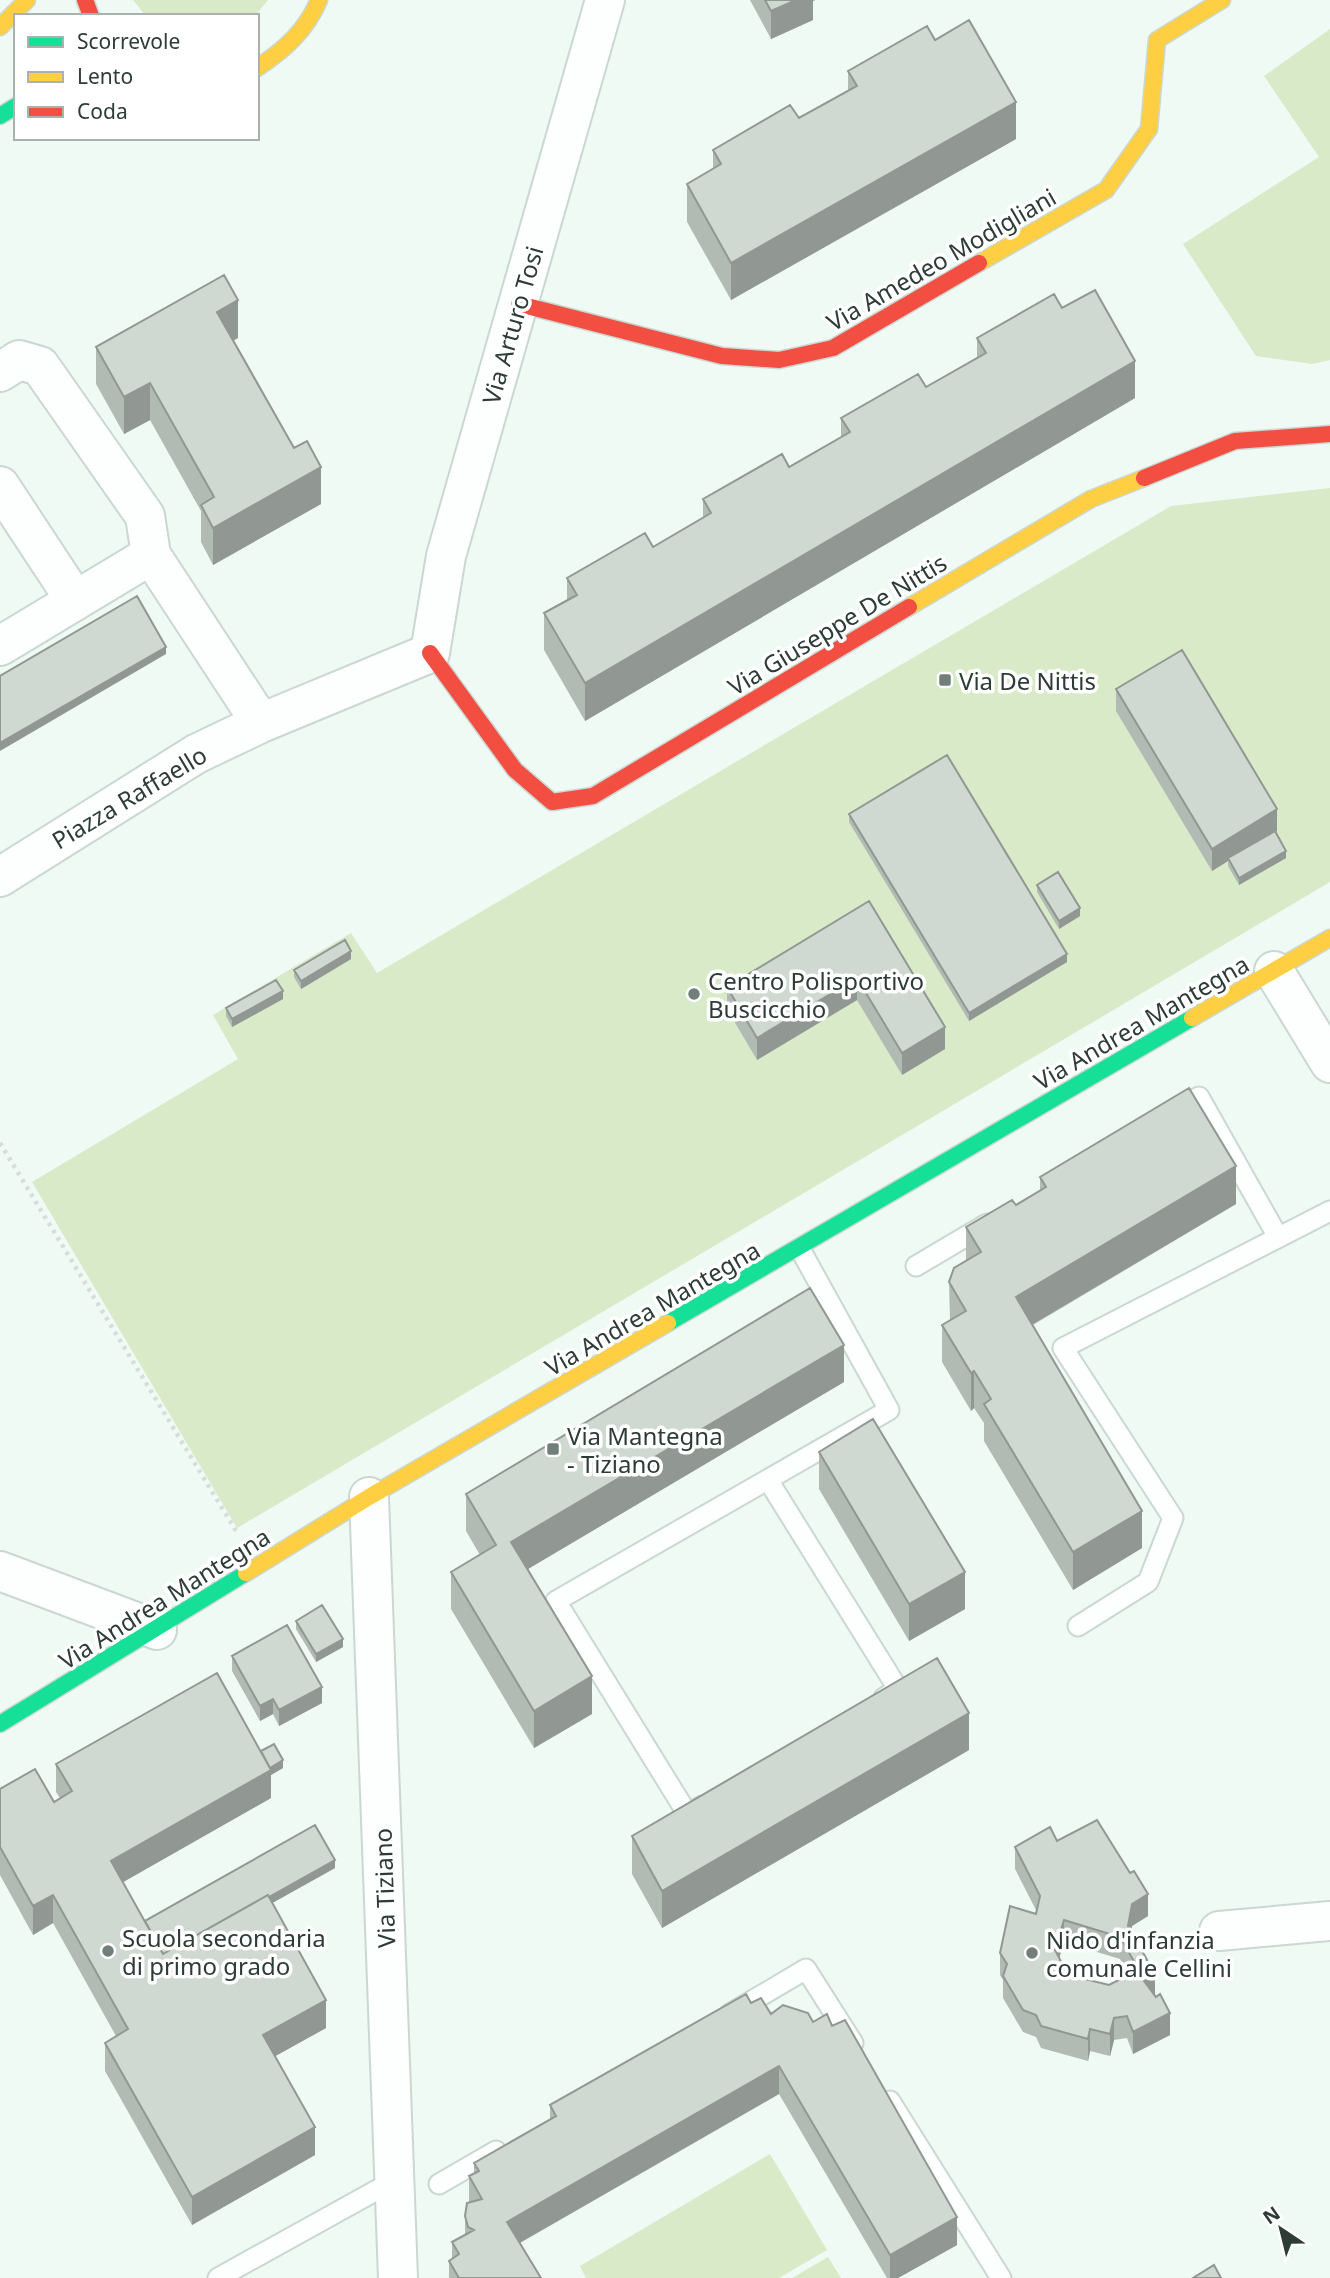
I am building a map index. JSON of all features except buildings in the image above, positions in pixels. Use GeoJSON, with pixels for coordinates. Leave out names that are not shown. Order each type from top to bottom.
{"type":"FeatureCollection","features":[{"type":"Feature","properties":{"kind":"street"},"geometry":{"type":"LineString","coordinates":[[0,27],[27,0]]}},
{"type":"Feature","properties":{"kind":"street"},"geometry":{"type":"LineString","coordinates":[[259,67],[289,47],[314,14],[318,0]]}},
{"type":"Feature","properties":{"kind":"street","name":"Via Arturo Tosi"},"geometry":{"type":"LineString","coordinates":[[430,653],[446,556],[605,0]]}},
{"type":"Feature","properties":{"kind":"street","name":"Via Amedeo Modigliani"},"geometry":{"type":"LineString","coordinates":[[519,304],[722,356],[779,360],[833,348],[1106,190],[1149,129],[1157,40],[1222,0]]}},
{"type":"Feature","properties":{"kind":"street"},"geometry":{"type":"LineString","coordinates":[[0,372],[19,360],[40,366],[145,516],[151,555],[261,723]]}},
{"type":"Feature","properties":{"kind":"street","name":"Via Giuseppe De Nittis"},"geometry":{"type":"LineString","coordinates":[[430,653],[515,770],[552,802],[593,796],[1091,499],[1235,441],[1330,434]]}},
{"type":"Feature","properties":{"kind":"street"},"geometry":{"type":"LineString","coordinates":[[0,486],[75,600]]}},
{"type":"Feature","properties":{"kind":"street"},"geometry":{"type":"LineString","coordinates":[[0,646],[151,555]]}},
{"type":"Feature","properties":{"kind":"street","name":"Piazza Raffaello"},"geometry":{"type":"LineString","coordinates":[[0,877],[196,754],[261,723],[430,653]]}},
{"type":"Feature","properties":{"kind":"street","name":"Via Andrea Mantegna"},"geometry":{"type":"LineString","coordinates":[[0,1724],[157,1630],[369,1497],[800,1249],[1330,938]]}},
{"type":"Feature","properties":{"kind":"street"},"geometry":{"type":"LineString","coordinates":[[1274,971],[1330,1063]]}},
{"type":"Feature","properties":{"kind":"street","name":"Via Tiziano"},"geometry":{"type":"LineString","coordinates":[[369,1497],[398,2278]]}},
{"type":"Feature","properties":{"kind":"street"},"geometry":{"type":"LineString","coordinates":[[0,1571],[157,1630]]}},
{"type":"Feature","properties":{"kind":"street"},"geometry":{"type":"LineString","coordinates":[[1219,1931],[1330,1921]]}},
{"type":"Feature","properties":{"kind":"lane"},"geometry":{"type":"LineString","coordinates":[[1163,1118],[1199,1097],[1278,1237]]}},
{"type":"Feature","properties":{"kind":"lane"},"geometry":{"type":"LineString","coordinates":[[1078,1626],[1148,1582],[1173,1518],[1063,1348],[1330,1211]]}},
{"type":"Feature","properties":{"kind":"lane"},"geometry":{"type":"LineString","coordinates":[[916,1266],[998,1217]]}},
{"type":"Feature","properties":{"kind":"lane"},"geometry":{"type":"LineString","coordinates":[[723,1794],[688,1815],[556,1601],[889,1410],[800,1249]]}},
{"type":"Feature","properties":{"kind":"lane"},"geometry":{"type":"LineString","coordinates":[[768,1480],[898,1689],[863,1710]]}},
{"type":"Feature","properties":{"kind":"lane"},"geometry":{"type":"LineString","coordinates":[[712,2025],[806,1969],[864,2061]]}},
{"type":"Feature","properties":{"kind":"lane"},"geometry":{"type":"LineString","coordinates":[[879,2084],[1002,2278]]}},
{"type":"Feature","properties":{"kind":"lane"},"geometry":{"type":"LineString","coordinates":[[439,2184],[510,2143]]}},
{"type":"Feature","properties":{"kind":"lane"},"geometry":{"type":"LineString","coordinates":[[218,2278],[395,2180]]}},
{"type":"Feature","properties":{"kind":"path"},"geometry":{"type":"LineString","coordinates":[[0,1143],[237,1533]]}},
{"type":"Feature","properties":{"kind":"green space"},"geometry":{"type":"Polygon","coordinates":[[[133,0],[268,0],[257,14],[144,14],[133,0]]]}},
{"type":"Feature","properties":{"kind":"green space"},"geometry":{"type":"Polygon","coordinates":[[[1330,29],[1330,360],[1312,364],[1256,356],[1183,244],[1319,157],[1264,76],[1330,29]]]}},
{"type":"Feature","properties":{"kind":"green space","name":"Centro Polisportivo Buscicchio"},"geometry":{"type":"Polygon","coordinates":[[[1330,488],[1330,882],[237,1528],[32,1182],[238,1059],[213,1015],[351,933],[377,973],[1171,506],[1330,488]]]}},
{"type":"Feature","properties":{"kind":"green space"},"geometry":{"type":"Polygon","coordinates":[[[770,2154],[827,2250],[779,2278],[586,2278],[580,2266],[770,2154]]]}},
{"type":"Feature","properties":{"kind":"green space"},"geometry":{"type":"Polygon","coordinates":[[[828,2257],[841,2278],[792,2278],[828,2257]]]}},
{"type":"Feature","properties":{"kind":"traffic: fast"},"geometry":{"type":"LineString","coordinates":[[0,116],[14,107]]}},
{"type":"Feature","properties":{"kind":"traffic: fast"},"geometry":{"type":"LineString","coordinates":[[668,1323],[1192,1018]]}},
{"type":"Feature","properties":{"kind":"traffic: fast"},"geometry":{"type":"LineString","coordinates":[[0,1724],[246,1573]]}},
{"type":"Feature","properties":{"kind":"traffic: slow"},"geometry":{"type":"LineString","coordinates":[[0,27],[27,0]]}},
{"type":"Feature","properties":{"kind":"traffic: slow"},"geometry":{"type":"LineString","coordinates":[[259,67],[293,39],[308,21],[319,0]]}},
{"type":"Feature","properties":{"kind":"traffic: slow"},"geometry":{"type":"LineString","coordinates":[[979,263],[1106,190],[1149,129],[1157,40],[1222,0]]}},
{"type":"Feature","properties":{"kind":"traffic: slow"},"geometry":{"type":"LineString","coordinates":[[909,607],[1091,499],[1144,478]]}},
{"type":"Feature","properties":{"kind":"traffic: slow"},"geometry":{"type":"LineString","coordinates":[[1192,1018],[1330,938]]}},
{"type":"Feature","properties":{"kind":"traffic: slow"},"geometry":{"type":"LineString","coordinates":[[246,1573],[369,1497],[668,1323]]}},
{"type":"Feature","properties":{"kind":"traffic: jam"},"geometry":{"type":"LineString","coordinates":[[85,0],[90,14]]}},
{"type":"Feature","properties":{"kind":"traffic: jam"},"geometry":{"type":"LineString","coordinates":[[519,304],[722,356],[779,360],[833,348],[979,263]]}},
{"type":"Feature","properties":{"kind":"traffic: jam"},"geometry":{"type":"LineString","coordinates":[[1144,478],[1235,441],[1330,434]]}},
{"type":"Feature","properties":{"kind":"traffic: jam"},"geometry":{"type":"LineString","coordinates":[[430,653],[515,770],[552,802],[593,796],[909,607]]}},
{"type":"Feature","properties":{"kind":"place","name":"Via De Nittis"},"geometry":{"type":"Point","coordinates":[945,680]}},
{"type":"Feature","properties":{"kind":"place","name":"Centro Polisportivo Buscicchio"},"geometry":{"type":"Point","coordinates":[694,994]}},
{"type":"Feature","properties":{"kind":"place","name":"Via Mantegna - Tiziano"},"geometry":{"type":"Point","coordinates":[553,1449]}},
{"type":"Feature","properties":{"kind":"place","name":"Scuola secondaria di primo grado"},"geometry":{"type":"Point","coordinates":[108,1951]}},
{"type":"Feature","properties":{"kind":"place","name":"Nido d'infanzia comunale Cellini"},"geometry":{"type":"Point","coordinates":[1032,1953]}}]}
